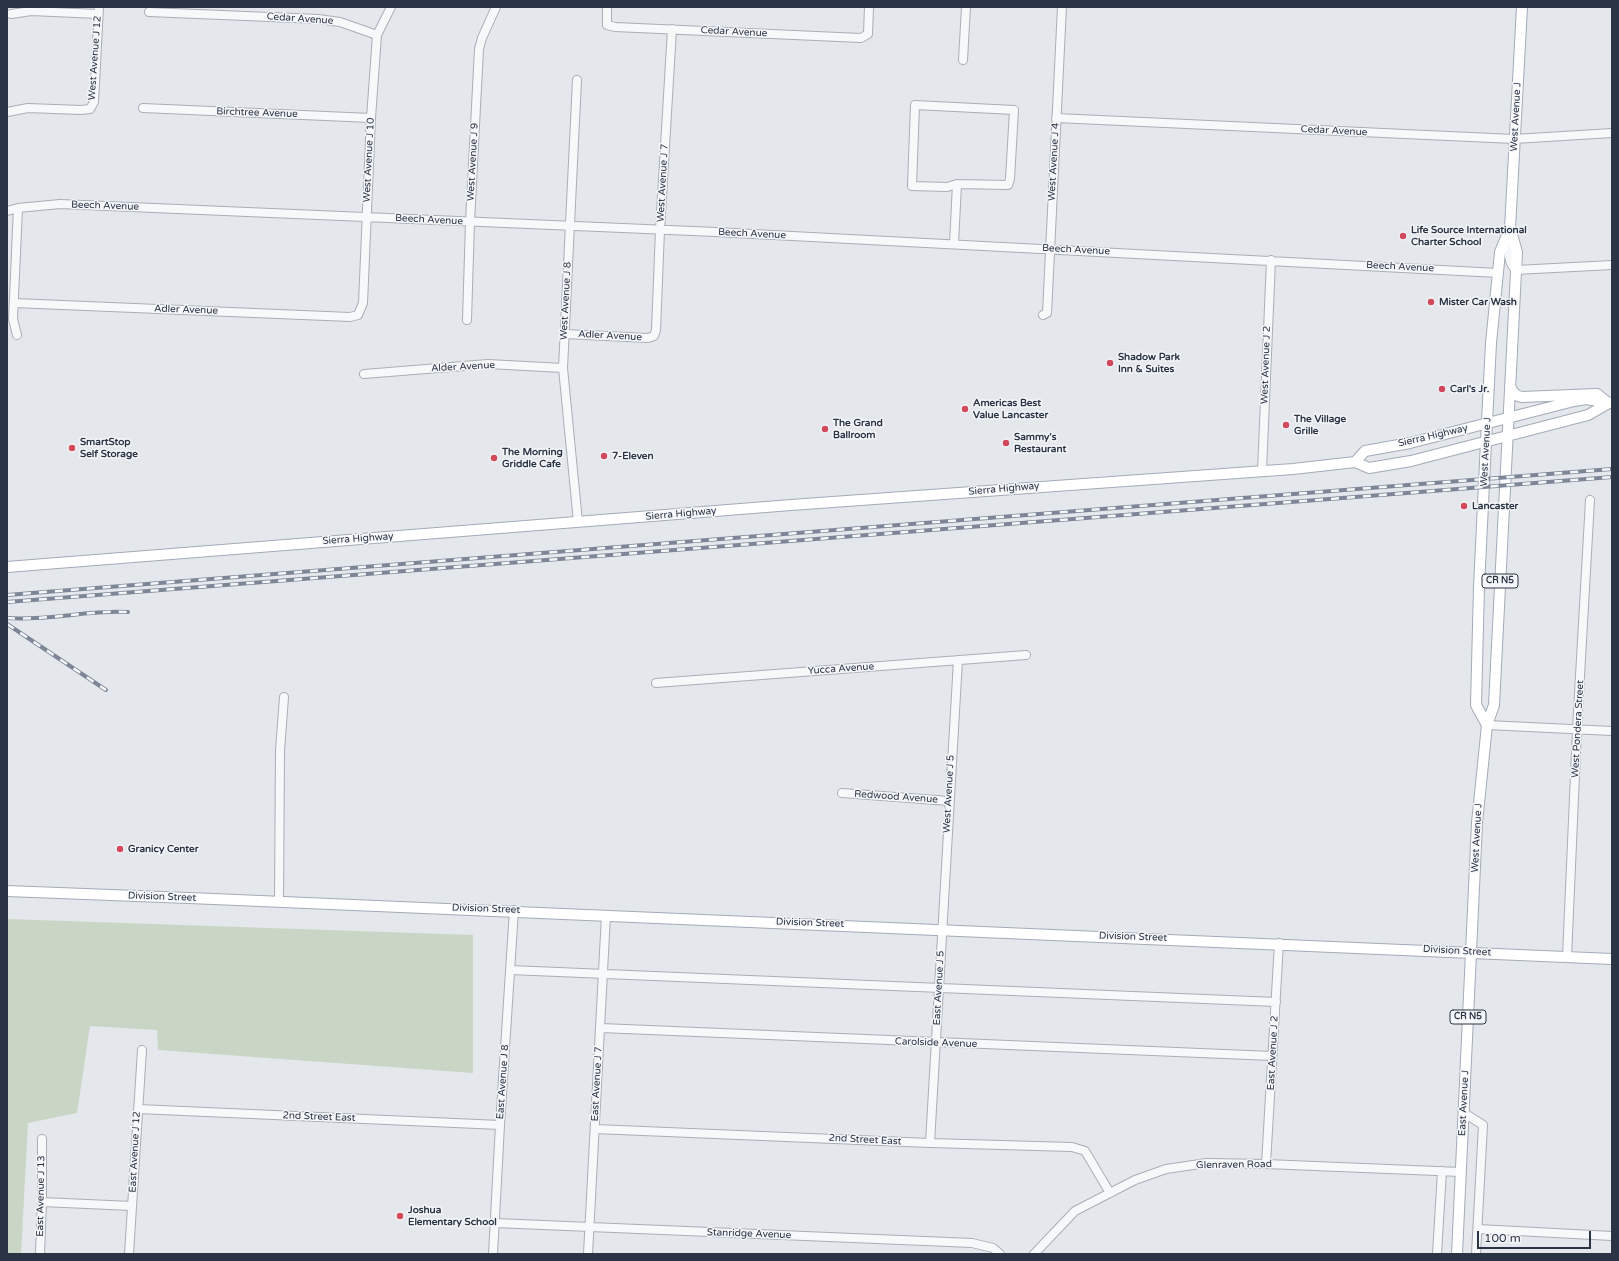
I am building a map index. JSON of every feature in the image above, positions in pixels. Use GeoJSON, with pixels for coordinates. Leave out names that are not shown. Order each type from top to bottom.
{"type":"FeatureCollection","features":[{"type":"Feature","properties":{"kind":"main road","name":"West Avenue J"},"geometry":{"type":"LineString","coordinates":[[1471,951],[1477,823],[1486,725],[1494,705],[1517,252],[1510,228],[1522,7]]}},
{"type":"Feature","properties":{"kind":"main road","name":"West Avenue J"},"geometry":{"type":"LineString","coordinates":[[1486,725],[1476,705],[1479,587],[1486,442],[1491,343],[1500,252],[1510,228]]}},
{"type":"Feature","properties":{"kind":"main road"},"geometry":{"type":"LineString","coordinates":[[1510,386],[1518,397],[1597,394],[1610,403]]}},
{"type":"Feature","properties":{"kind":"main road","name":"Sierra Highway"},"geometry":{"type":"LineString","coordinates":[[1355,462],[1365,451],[1410,443],[1586,399],[1610,403]]}},
{"type":"Feature","properties":{"kind":"main road","name":"Sierra Highway"},"geometry":{"type":"LineString","coordinates":[[7,567],[578,522],[1262,471],[1355,462],[1369,468],[1428,457],[1588,415],[1610,403]]}},
{"type":"Feature","properties":{"kind":"main road","name":"Division Street"},"geometry":{"type":"LineString","coordinates":[[7,891],[943,928],[1471,951],[1612,959]]}},
{"type":"Feature","properties":{"kind":"main road","name":"East Avenue J"},"geometry":{"type":"LineString","coordinates":[[1457,1254],[1471,951]]}},
{"type":"Feature","properties":{"kind":"street","name":"West Avenue J 10"},"geometry":{"type":"LineString","coordinates":[[358,314],[363,304],[371,118],[377,35],[391,7]]}},
{"type":"Feature","properties":{"kind":"street","name":"West Avenue J 9"},"geometry":{"type":"LineString","coordinates":[[467,320],[470,222],[479,50],[482,38],[496,7]]}},
{"type":"Feature","properties":{"kind":"street","name":"Cedar Avenue"},"geometry":{"type":"LineString","coordinates":[[607,7],[607,25],[615,27],[861,38],[868,34],[869,7]]}},
{"type":"Feature","properties":{"kind":"street"},"geometry":{"type":"LineString","coordinates":[[963,60],[966,7]]}},
{"type":"Feature","properties":{"kind":"street","name":"West Avenue J 4"},"geometry":{"type":"LineString","coordinates":[[1043,315],[1046,313],[1050,249],[1062,7]]}},
{"type":"Feature","properties":{"kind":"street","name":"Cedar Avenue"},"geometry":{"type":"LineString","coordinates":[[149,12],[188,10],[318,19],[340,22],[377,35]]}},
{"type":"Feature","properties":{"kind":"street"},"geometry":{"type":"LineString","coordinates":[[11,14],[31,11],[98,11]]}},
{"type":"Feature","properties":{"kind":"street","name":"West Avenue J 12"},"geometry":{"type":"LineString","coordinates":[[7,112],[28,108],[90,109],[94,102],[98,11]]}},
{"type":"Feature","properties":{"kind":"street","name":"West Avenue J 7"},"geometry":{"type":"LineString","coordinates":[[654,336],[656,330],[660,230],[672,29]]}},
{"type":"Feature","properties":{"kind":"street","name":"West Avenue J 8"},"geometry":{"type":"LineString","coordinates":[[577,80],[563,368],[578,522]]}},
{"type":"Feature","properties":{"kind":"street"},"geometry":{"type":"LineString","coordinates":[[915,105],[1014,110],[1010,179],[1008,185],[957,184],[947,188],[912,186],[915,105]]}},
{"type":"Feature","properties":{"kind":"street","name":"Birchtree Avenue"},"geometry":{"type":"LineString","coordinates":[[143,108],[371,118]]}},
{"type":"Feature","properties":{"kind":"street","name":"Cedar Avenue"},"geometry":{"type":"LineString","coordinates":[[1056,118],[1514,139],[1612,133]]}},
{"type":"Feature","properties":{"kind":"street"},"geometry":{"type":"LineString","coordinates":[[954,244],[957,184]]}},
{"type":"Feature","properties":{"kind":"street","name":"Beech Avenue"},"geometry":{"type":"LineString","coordinates":[[7,211],[18,208],[60,204],[954,244],[1498,273]]}},
{"type":"Feature","properties":{"kind":"street"},"geometry":{"type":"LineString","coordinates":[[17,335],[13,319],[18,208]]}},
{"type":"Feature","properties":{"kind":"street","name":"West Avenue J 2"},"geometry":{"type":"LineString","coordinates":[[1262,471],[1271,260]]}},
{"type":"Feature","properties":{"kind":"street"},"geometry":{"type":"LineString","coordinates":[[1516,270],[1612,265]]}},
{"type":"Feature","properties":{"kind":"street","name":"Adler Avenue"},"geometry":{"type":"LineString","coordinates":[[14,303],[350,317],[358,314]]}},
{"type":"Feature","properties":{"kind":"street","name":"Adler Avenue"},"geometry":{"type":"LineString","coordinates":[[565,334],[648,338],[654,336]]}},
{"type":"Feature","properties":{"kind":"street","name":"Alder Avenue"},"geometry":{"type":"LineString","coordinates":[[364,374],[488,364],[563,368]]}},
{"type":"Feature","properties":{"kind":"street","name":"West Pondera Street"},"geometry":{"type":"LineString","coordinates":[[1567,957],[1577,728],[1590,500]]}},
{"type":"Feature","properties":{"kind":"street","name":"Yucca Avenue"},"geometry":{"type":"LineString","coordinates":[[656,682],[1026,655]]}},
{"type":"Feature","properties":{"kind":"street","name":"West Avenue J 5"},"geometry":{"type":"LineString","coordinates":[[943,928],[958,660]]}},
{"type":"Feature","properties":{"kind":"street"},"geometry":{"type":"LineString","coordinates":[[279,902],[280,751],[284,697]]}},
{"type":"Feature","properties":{"kind":"street"},"geometry":{"type":"LineString","coordinates":[[1486,725],[1577,728],[1612,731]]}},
{"type":"Feature","properties":{"kind":"street","name":"Redwood Avenue"},"geometry":{"type":"LineString","coordinates":[[842,793],[949,801]]}},
{"type":"Feature","properties":{"kind":"street","name":"East Avenue J 8"},"geometry":{"type":"LineString","coordinates":[[493,1254],[514,910]]}},
{"type":"Feature","properties":{"kind":"street","name":"East Avenue J 7"},"geometry":{"type":"LineString","coordinates":[[588,1254],[606,915]]}},
{"type":"Feature","properties":{"kind":"street","name":"East Avenue J 5"},"geometry":{"type":"LineString","coordinates":[[930,1143],[943,928]]}},
{"type":"Feature","properties":{"kind":"street","name":"East Avenue J 2"},"geometry":{"type":"LineString","coordinates":[[1266,1164],[1279,943]]}},
{"type":"Feature","properties":{"kind":"street"},"geometry":{"type":"LineString","coordinates":[[510,970],[1276,1002]]}},
{"type":"Feature","properties":{"kind":"street","name":"Carolside Avenue"},"geometry":{"type":"LineString","coordinates":[[600,1028],[1272,1056]]}},
{"type":"Feature","properties":{"kind":"street","name":"East Avenue J 12"},"geometry":{"type":"LineString","coordinates":[[129,1254],[142,1050]]}},
{"type":"Feature","properties":{"kind":"street","name":"2nd Street East"},"geometry":{"type":"LineString","coordinates":[[138,1109],[500,1125]]}},
{"type":"Feature","properties":{"kind":"street"},"geometry":{"type":"LineString","coordinates":[[1464,1113],[1483,1125],[1476,1254]]}},
{"type":"Feature","properties":{"kind":"street","name":"2nd Street East"},"geometry":{"type":"LineString","coordinates":[[595,1128],[930,1143],[1072,1147],[1085,1151],[1110,1193]]}},
{"type":"Feature","properties":{"kind":"street","name":"East Avenue J 13"},"geometry":{"type":"LineString","coordinates":[[40,1254],[42,1139]]}},
{"type":"Feature","properties":{"kind":"street","name":"Glenraven Road"},"geometry":{"type":"LineString","coordinates":[[1034,1254],[1075,1211],[1135,1180],[1166,1169],[1207,1163],[1461,1172]]}},
{"type":"Feature","properties":{"kind":"street"},"geometry":{"type":"LineString","coordinates":[[1437,1254],[1442,1171]]}},
{"type":"Feature","properties":{"kind":"street"},"geometry":{"type":"LineString","coordinates":[[42,1202],[132,1206]]}},
{"type":"Feature","properties":{"kind":"street","name":"Stanridge Avenue"},"geometry":{"type":"LineString","coordinates":[[495,1223],[972,1244],[993,1248],[1000,1254]]}},
{"type":"Feature","properties":{"kind":"street"},"geometry":{"type":"LineString","coordinates":[[1478,1229],[1612,1236]]}},
{"type":"Feature","properties":{"kind":"green space"},"geometry":{"type":"Polygon","coordinates":[[[7,919],[473,935],[473,1073],[158,1050],[157,1030],[90,1026],[77,1113],[28,1123],[21,1254],[7,1254],[7,919]]]}},
{"type":"Feature","properties":{"kind":"railway"},"geometry":{"type":"LineString","coordinates":[[7,595],[1612,469]]}},
{"type":"Feature","properties":{"kind":"railway"},"geometry":{"type":"LineString","coordinates":[[7,602],[1612,477]]}},
{"type":"Feature","properties":{"kind":"railway"},"geometry":{"type":"LineString","coordinates":[[7,618],[22,619],[128,612]]}},
{"type":"Feature","properties":{"kind":"railway"},"geometry":{"type":"LineString","coordinates":[[7,624],[106,690]]}},
{"type":"Feature","properties":{"kind":"place","name":"Life Source International Charter School"},"geometry":{"type":"Point","coordinates":[1403,236]}},
{"type":"Feature","properties":{"kind":"place","name":"Mister Car Wash"},"geometry":{"type":"Point","coordinates":[1431,302]}},
{"type":"Feature","properties":{"kind":"place","name":"Shadow Park Inn & Suites"},"geometry":{"type":"Point","coordinates":[1110,363]}},
{"type":"Feature","properties":{"kind":"place","name":"Carl's Jr."},"geometry":{"type":"Point","coordinates":[1442,389]}},
{"type":"Feature","properties":{"kind":"place","name":"Americas Best Value Lancaster"},"geometry":{"type":"Point","coordinates":[965,409]}},
{"type":"Feature","properties":{"kind":"place","name":"The Village Grille"},"geometry":{"type":"Point","coordinates":[1286,425]}},
{"type":"Feature","properties":{"kind":"place","name":"The Grand Ballroom"},"geometry":{"type":"Point","coordinates":[825,429]}},
{"type":"Feature","properties":{"kind":"place","name":"Sammy's Restaurant"},"geometry":{"type":"Point","coordinates":[1006,443]}},
{"type":"Feature","properties":{"kind":"place","name":"SmartStop Self Storage"},"geometry":{"type":"Point","coordinates":[72,448]}},
{"type":"Feature","properties":{"kind":"place","name":"7-Eleven"},"geometry":{"type":"Point","coordinates":[604,456]}},
{"type":"Feature","properties":{"kind":"place","name":"The Morning Griddle Cafe"},"geometry":{"type":"Point","coordinates":[494,458]}},
{"type":"Feature","properties":{"kind":"place","name":"Lancaster"},"geometry":{"type":"Point","coordinates":[1464,506]}},
{"type":"Feature","properties":{"kind":"place","name":"Granicy Center"},"geometry":{"type":"Point","coordinates":[120,849]}},
{"type":"Feature","properties":{"kind":"place","name":"Joshua Elementary School"},"geometry":{"type":"Point","coordinates":[400,1216]}}]}
